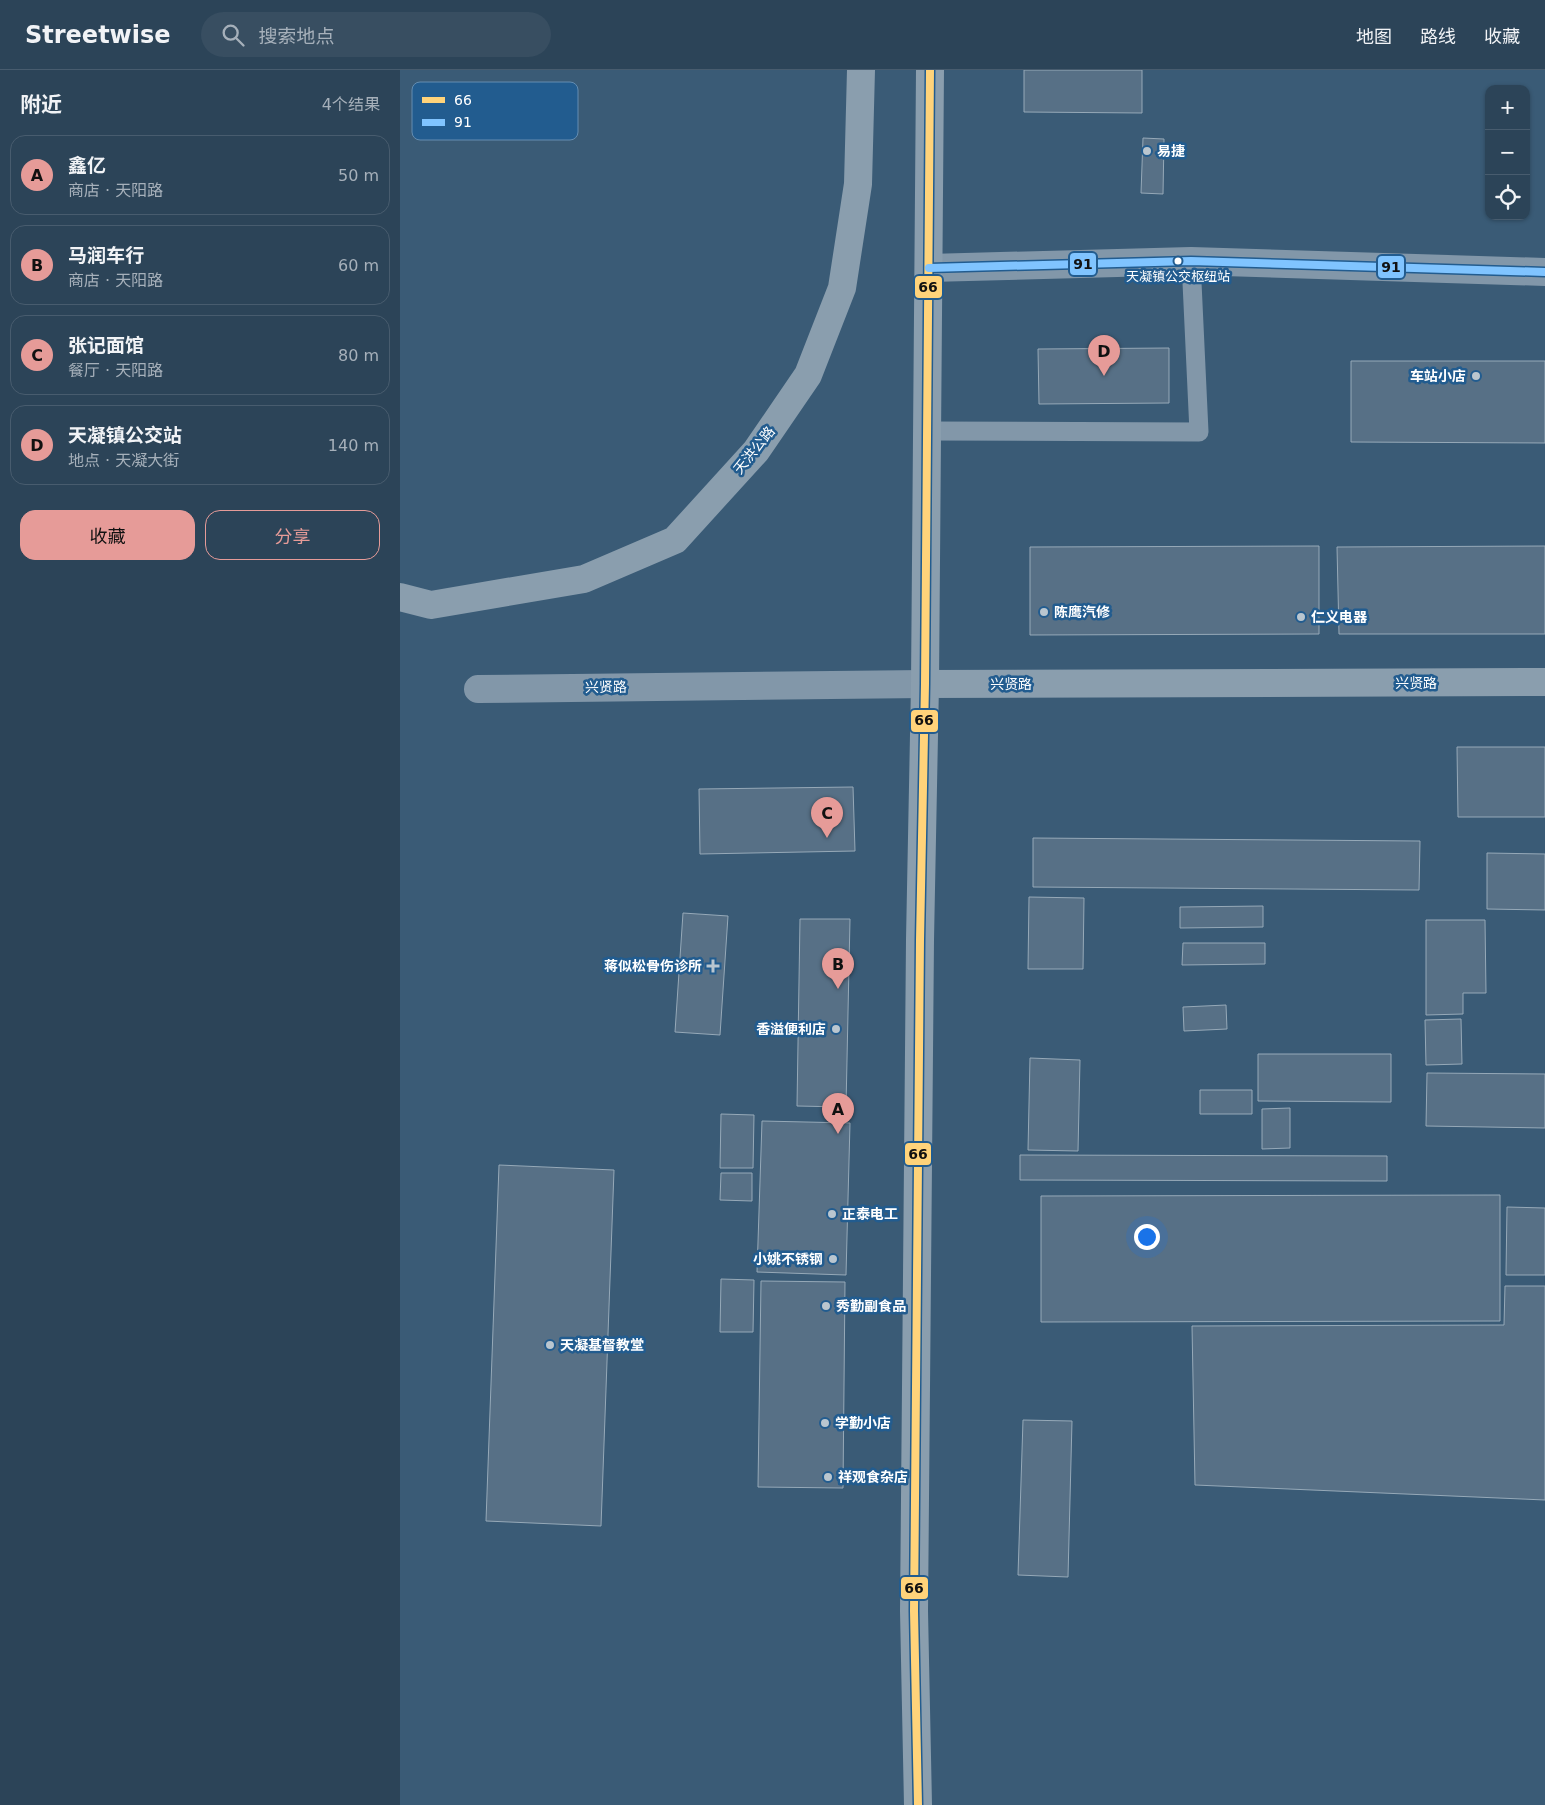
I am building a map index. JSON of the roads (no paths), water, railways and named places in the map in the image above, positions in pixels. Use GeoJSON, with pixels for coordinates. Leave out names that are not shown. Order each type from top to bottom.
{"type":"FeatureCollection","features":[{"type":"Feature","properties":{"kind":"street","name":"天洪公路"},"geometry":{"type":"LineString","coordinates":[[400,597],[432,605],[584,578],[675,540],[756,451],[808,376],[842,288],[858,184],[860,70]]}},
{"type":"Feature","properties":{"kind":"street"},"geometry":{"type":"LineString","coordinates":[[918,1805],[914,1601],[930,70]]}},
{"type":"Feature","properties":{"kind":"street"},"geometry":{"type":"LineString","coordinates":[[929,268],[1191,261],[1545,272]]}},
{"type":"Feature","properties":{"kind":"street","name":"兴贤路"},"geometry":{"type":"LineString","coordinates":[[478,689],[925,684],[1545,682]]}},
{"type":"Feature","properties":{"kind":"lane"},"geometry":{"type":"LineString","coordinates":[[927,432],[1199,432],[1191,261]]}},
{"type":"Feature","properties":{"kind":"place","name":"易捷"},"geometry":{"type":"Point","coordinates":[1147,151]}},
{"type":"Feature","properties":{"kind":"place","name":"天凝镇公交枢纽站"},"geometry":{"type":"Point","coordinates":[1178,261]}},
{"type":"Feature","properties":{"kind":"place","name":"天凝镇公交站"},"geometry":{"type":"Point","coordinates":[1104,376]}},
{"type":"Feature","properties":{"kind":"place","name":"车站小店"},"geometry":{"type":"Point","coordinates":[1476,376]}},
{"type":"Feature","properties":{"kind":"place","name":"陈鹰汽修"},"geometry":{"type":"Point","coordinates":[1044,612]}},
{"type":"Feature","properties":{"kind":"place","name":"仁义电器"},"geometry":{"type":"Point","coordinates":[1301,617]}},
{"type":"Feature","properties":{"kind":"place","name":"张记面馆"},"geometry":{"type":"Point","coordinates":[827,838]}},
{"type":"Feature","properties":{"kind":"place","name":"蒋似松骨伤诊所"},"geometry":{"type":"Point","coordinates":[713,966]}},
{"type":"Feature","properties":{"kind":"place","name":"马润车行"},"geometry":{"type":"Point","coordinates":[838,989]}},
{"type":"Feature","properties":{"kind":"place","name":"香溢便利店"},"geometry":{"type":"Point","coordinates":[836,1029]}},
{"type":"Feature","properties":{"kind":"place","name":"鑫亿"},"geometry":{"type":"Point","coordinates":[838,1134]}},
{"type":"Feature","properties":{"kind":"place","name":"正泰电工"},"geometry":{"type":"Point","coordinates":[832,1214]}},
{"type":"Feature","properties":{"kind":"place","name":"小姚不锈钢"},"geometry":{"type":"Point","coordinates":[833,1259]}},
{"type":"Feature","properties":{"kind":"place","name":"秀勤副食品"},"geometry":{"type":"Point","coordinates":[826,1306]}},
{"type":"Feature","properties":{"kind":"place","name":"天凝基督教堂"},"geometry":{"type":"Point","coordinates":[550,1345]}},
{"type":"Feature","properties":{"kind":"place","name":"学勤小店"},"geometry":{"type":"Point","coordinates":[825,1423]}},
{"type":"Feature","properties":{"kind":"place","name":"祥观食杂店"},"geometry":{"type":"Point","coordinates":[828,1477]}}]}
